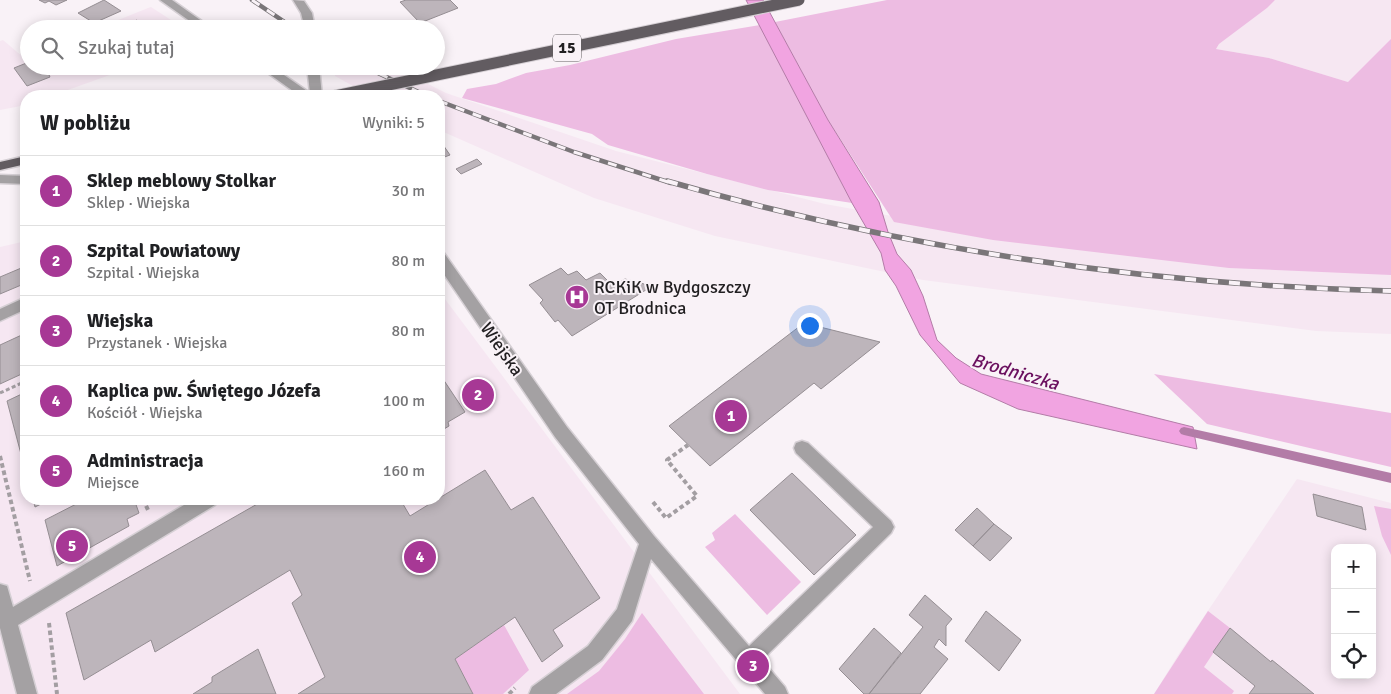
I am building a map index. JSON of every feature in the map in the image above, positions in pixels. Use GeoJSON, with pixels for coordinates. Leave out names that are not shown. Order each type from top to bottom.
{"type":"FeatureCollection","features":[{"type":"Feature","properties":{"kind":"main road","name":"15"},"geometry":{"type":"LineString","coordinates":[[445,73],[799,0]]}},
{"type":"Feature","properties":{"kind":"main road","name":"15"},"geometry":{"type":"LineString","coordinates":[[363,90],[436,75]]}},
{"type":"Feature","properties":{"kind":"main road"},"geometry":{"type":"LineString","coordinates":[[0,166],[20,161]]}},
{"type":"Feature","properties":{"kind":"street"},"geometry":{"type":"LineString","coordinates":[[165,0],[195,20]]}},
{"type":"Feature","properties":{"kind":"street"},"geometry":{"type":"LineString","coordinates":[[298,0],[304,5],[309,20]]}},
{"type":"Feature","properties":{"kind":"street"},"geometry":{"type":"LineString","coordinates":[[278,75],[299,90]]}},
{"type":"Feature","properties":{"kind":"street"},"geometry":{"type":"LineString","coordinates":[[314,75],[315,90]]}},
{"type":"Feature","properties":{"kind":"street"},"geometry":{"type":"LineString","coordinates":[[0,180],[20,180]]}},
{"type":"Feature","properties":{"kind":"street","name":"Wiejska"},"geometry":{"type":"LineString","coordinates":[[445,268],[561,432],[648,542],[778,694]]}},
{"type":"Feature","properties":{"kind":"street"},"geometry":{"type":"LineString","coordinates":[[0,315],[20,306]]}},
{"type":"Feature","properties":{"kind":"street"},"geometry":{"type":"LineString","coordinates":[[748,660],[885,527],[802,448]]}},
{"type":"Feature","properties":{"kind":"street"},"geometry":{"type":"LineString","coordinates":[[8,620],[199,505]]}},
{"type":"Feature","properties":{"kind":"street"},"geometry":{"type":"LineString","coordinates":[[539,694],[595,653],[626,614],[648,542]]}},
{"type":"Feature","properties":{"kind":"street"},"geometry":{"type":"LineString","coordinates":[[0,593],[27,694]]}},
{"type":"Feature","properties":{"kind":"path"},"geometry":{"type":"LineString","coordinates":[[0,392],[20,384]]}},
{"type":"Feature","properties":{"kind":"path"},"geometry":{"type":"LineString","coordinates":[[652,502],[666,518],[697,496],[667,460],[688,445]]}},
{"type":"Feature","properties":{"kind":"path"},"geometry":{"type":"LineString","coordinates":[[0,456],[31,585]]}},
{"type":"Feature","properties":{"kind":"path"},"geometry":{"type":"LineString","coordinates":[[508,694],[520,684]]}},
{"type":"Feature","properties":{"kind":"shaded area"},"geometry":{"type":"Polygon","coordinates":[[[746,0],[763,0],[828,120],[879,202],[897,254],[911,270],[923,296],[937,340],[956,358],[981,374],[1193,427],[1197,449],[1018,409],[960,383],[920,335],[896,286],[885,270],[881,253],[852,203],[746,0]]]}},
{"type":"Feature","properties":{"kind":"shaded area"},"geometry":{"type":"Polygon","coordinates":[[[887,0],[1275,0],[1219,44],[1216,49],[1269,58],[1348,82],[1391,39],[1391,275],[1229,268],[993,240],[894,222],[828,120],[775,22],[887,0]]]}},
{"type":"Feature","properties":{"kind":"shaded area"},"geometry":{"type":"Polygon","coordinates":[[[1275,0],[1391,0],[1391,100],[1348,82],[1269,58],[1216,49],[1219,44],[1275,0]]]}},
{"type":"Feature","properties":{"kind":"shaded area"},"geometry":{"type":"Polygon","coordinates":[[[151,7],[171,20],[118,20],[151,7]]]}},
{"type":"Feature","properties":{"kind":"shaded area"},"geometry":{"type":"Polygon","coordinates":[[[760,25],[852,203],[768,190],[707,174],[608,145],[592,134],[462,98],[467,89],[496,84],[526,73],[570,65],[676,39],[760,25]]]}},
{"type":"Feature","properties":{"kind":"shaded area"},"geometry":{"type":"Polygon","coordinates":[[[3,40],[20,54],[20,75],[110,75],[68,90],[20,90],[20,106],[0,110],[0,41],[3,40]]]}},
{"type":"Feature","properties":{"kind":"shaded area"},"geometry":{"type":"Polygon","coordinates":[[[410,75],[440,90],[360,90],[335,76],[410,75]]]}},
{"type":"Feature","properties":{"kind":"shaded area"},"geometry":{"type":"Polygon","coordinates":[[[445,92],[616,151],[825,204],[1003,236],[1391,269],[1391,334],[1316,331],[923,280],[715,236],[594,198],[445,133],[445,92]]]}},
{"type":"Feature","properties":{"kind":"shaded area"},"geometry":{"type":"Polygon","coordinates":[[[20,242],[20,505],[445,505],[445,299],[740,694],[0,694],[0,247],[20,242]]]}},
{"type":"Feature","properties":{"kind":"shaded area"},"geometry":{"type":"Polygon","coordinates":[[[1154,374],[1391,413],[1391,467],[1207,424],[1154,374]]]}},
{"type":"Feature","properties":{"kind":"shaded area"},"geometry":{"type":"Polygon","coordinates":[[[1297,479],[1391,503],[1391,694],[1154,694],[1180,652],[1297,479]]]}},
{"type":"Feature","properties":{"kind":"shaded area"},"geometry":{"type":"Polygon","coordinates":[[[1374,506],[1391,509],[1391,555],[1382,536],[1374,506]]]}},
{"type":"Feature","properties":{"kind":"shaded area"},"geometry":{"type":"Polygon","coordinates":[[[735,514],[801,582],[767,615],[705,547],[715,540],[712,533],[735,514]]]}},
{"type":"Feature","properties":{"kind":"shaded area"},"geometry":{"type":"Polygon","coordinates":[[[1208,611],[1230,628],[1204,667],[1234,691],[1232,694],[1154,694],[1208,611]]]}},
{"type":"Feature","properties":{"kind":"shaded area"},"geometry":{"type":"Polygon","coordinates":[[[642,613],[704,694],[567,694],[599,671],[625,639],[642,613]]]}},
{"type":"Feature","properties":{"kind":"shaded area"},"geometry":{"type":"Polygon","coordinates":[[[504,625],[529,670],[503,694],[473,694],[455,659],[504,625]]]}},
{"type":"Feature","properties":{"kind":"building"},"geometry":{"type":"Polygon","coordinates":[[[39,0],[67,0],[56,5],[49,1],[45,3],[39,0]]]}},
{"type":"Feature","properties":{"kind":"building"},"geometry":{"type":"Polygon","coordinates":[[[104,0],[121,11],[101,20],[89,20],[78,13],[104,0]]]}},
{"type":"Feature","properties":{"kind":"building"},"geometry":{"type":"Polygon","coordinates":[[[406,0],[450,0],[458,8],[428,20],[417,20],[400,2],[406,0]]]}},
{"type":"Feature","properties":{"kind":"building"},"geometry":{"type":"Polygon","coordinates":[[[20,66],[20,75],[49,75],[50,77],[27,86],[14,68],[20,66]]]}},
{"type":"Feature","properties":{"kind":"building"},"geometry":{"type":"Polygon","coordinates":[[[445,148],[450,155],[445,157],[445,148]]]}},
{"type":"Feature","properties":{"kind":"building"},"geometry":{"type":"Polygon","coordinates":[[[477,159],[482,164],[461,174],[456,169],[477,159]]]}},
{"type":"Feature","properties":{"kind":"building"},"geometry":{"type":"Polygon","coordinates":[[[561,268],[568,275],[577,271],[586,280],[600,273],[613,286],[625,279],[644,284],[649,288],[572,336],[558,320],[555,322],[540,303],[543,300],[529,285],[561,268]]]}},
{"type":"Feature","properties":{"kind":"building"},"geometry":{"type":"Polygon","coordinates":[[[20,269],[20,286],[0,294],[0,277],[20,269]]]}},
{"type":"Feature","properties":{"kind":"building"},"geometry":{"type":"Polygon","coordinates":[[[804,323],[880,342],[821,389],[814,383],[710,466],[669,426],[804,323]]]}},
{"type":"Feature","properties":{"kind":"building"},"geometry":{"type":"Polygon","coordinates":[[[20,336],[20,375],[0,384],[0,345],[20,336]]]}},
{"type":"Feature","properties":{"kind":"building"},"geometry":{"type":"Polygon","coordinates":[[[445,382],[465,412],[448,422],[449,426],[445,428],[445,382]]]}},
{"type":"Feature","properties":{"kind":"building"},"geometry":{"type":"Polygon","coordinates":[[[20,395],[20,450],[7,401],[20,395]]]}},
{"type":"Feature","properties":{"kind":"building"},"geometry":{"type":"Polygon","coordinates":[[[485,470],[511,510],[533,497],[600,598],[553,630],[563,646],[542,662],[515,617],[455,659],[473,694],[298,694],[325,677],[292,603],[302,595],[290,570],[155,652],[151,640],[84,680],[66,613],[255,505],[404,505],[410,516],[428,505],[445,505],[445,495],[485,470]]]}},
{"type":"Feature","properties":{"kind":"building"},"geometry":{"type":"Polygon","coordinates":[[[792,473],[856,535],[814,575],[750,510],[792,473]]]}},
{"type":"Feature","properties":{"kind":"building"},"geometry":{"type":"Polygon","coordinates":[[[1313,494],[1362,507],[1366,530],[1317,516],[1313,494]]]}},
{"type":"Feature","properties":{"kind":"building"},"geometry":{"type":"Polygon","coordinates":[[[74,505],[136,505],[139,513],[127,519],[129,526],[57,566],[45,520],[74,505]]]}},
{"type":"Feature","properties":{"kind":"building"},"geometry":{"type":"Polygon","coordinates":[[[977,508],[994,524],[973,546],[955,530],[977,508]]]}},
{"type":"Feature","properties":{"kind":"building"},"geometry":{"type":"Polygon","coordinates":[[[994,524],[1012,538],[990,561],[973,546],[994,524]]]}},
{"type":"Feature","properties":{"kind":"building"},"geometry":{"type":"Polygon","coordinates":[[[925,595],[952,619],[946,626],[946,646],[939,639],[934,647],[948,659],[920,694],[869,694],[923,627],[909,615],[925,595]]]}},
{"type":"Feature","properties":{"kind":"building"},"geometry":{"type":"Polygon","coordinates":[[[986,611],[1021,640],[999,671],[965,641],[986,611]]]}},
{"type":"Feature","properties":{"kind":"building"},"geometry":{"type":"Polygon","coordinates":[[[874,628],[901,653],[869,694],[864,694],[839,669],[874,628]]]}},
{"type":"Feature","properties":{"kind":"building"},"geometry":{"type":"Polygon","coordinates":[[[1230,628],[1314,694],[1249,694],[1255,686],[1213,652],[1230,628]]]}},
{"type":"Feature","properties":{"kind":"building"},"geometry":{"type":"Polygon","coordinates":[[[258,649],[276,694],[193,694],[212,682],[212,677],[258,649]]]}},
{"type":"Feature","properties":{"kind":"waterway","name":"Brodniczka"},"geometry":{"type":"LineString","coordinates":[[1184,431],[1391,478]]}},
{"type":"Feature","properties":{"kind":"railway"},"geometry":{"type":"LineString","coordinates":[[252,0],[282,20]]}},
{"type":"Feature","properties":{"kind":"railway"},"geometry":{"type":"LineString","coordinates":[[382,75],[414,90]]}},
{"type":"Feature","properties":{"kind":"railway"},"geometry":{"type":"LineString","coordinates":[[445,103],[574,152],[671,183]]}},
{"type":"Feature","properties":{"kind":"railway"},"geometry":{"type":"LineString","coordinates":[[667,181],[845,226],[935,244],[1026,259],[1208,281],[1391,291]]}},
{"type":"Feature","properties":{"kind":"place","name":"RCKiK w Bydgoszczy OT Brodnica"},"geometry":{"type":"Point","coordinates":[577,297]}},
{"type":"Feature","properties":{"kind":"place","name":"Szpital Powiatowy"},"geometry":{"type":"Point","coordinates":[478,395]}},
{"type":"Feature","properties":{"kind":"place","name":"Sklep meblowy Stolkar"},"geometry":{"type":"Point","coordinates":[731,416]}},
{"type":"Feature","properties":{"kind":"place","name":"Administracja"},"geometry":{"type":"Point","coordinates":[72,546]}},
{"type":"Feature","properties":{"kind":"place","name":"Kaplica pw. Świętego Józefa"},"geometry":{"type":"Point","coordinates":[420,557]}},
{"type":"Feature","properties":{"kind":"place","name":"Wiejska"},"geometry":{"type":"Point","coordinates":[753,666]}}]}
